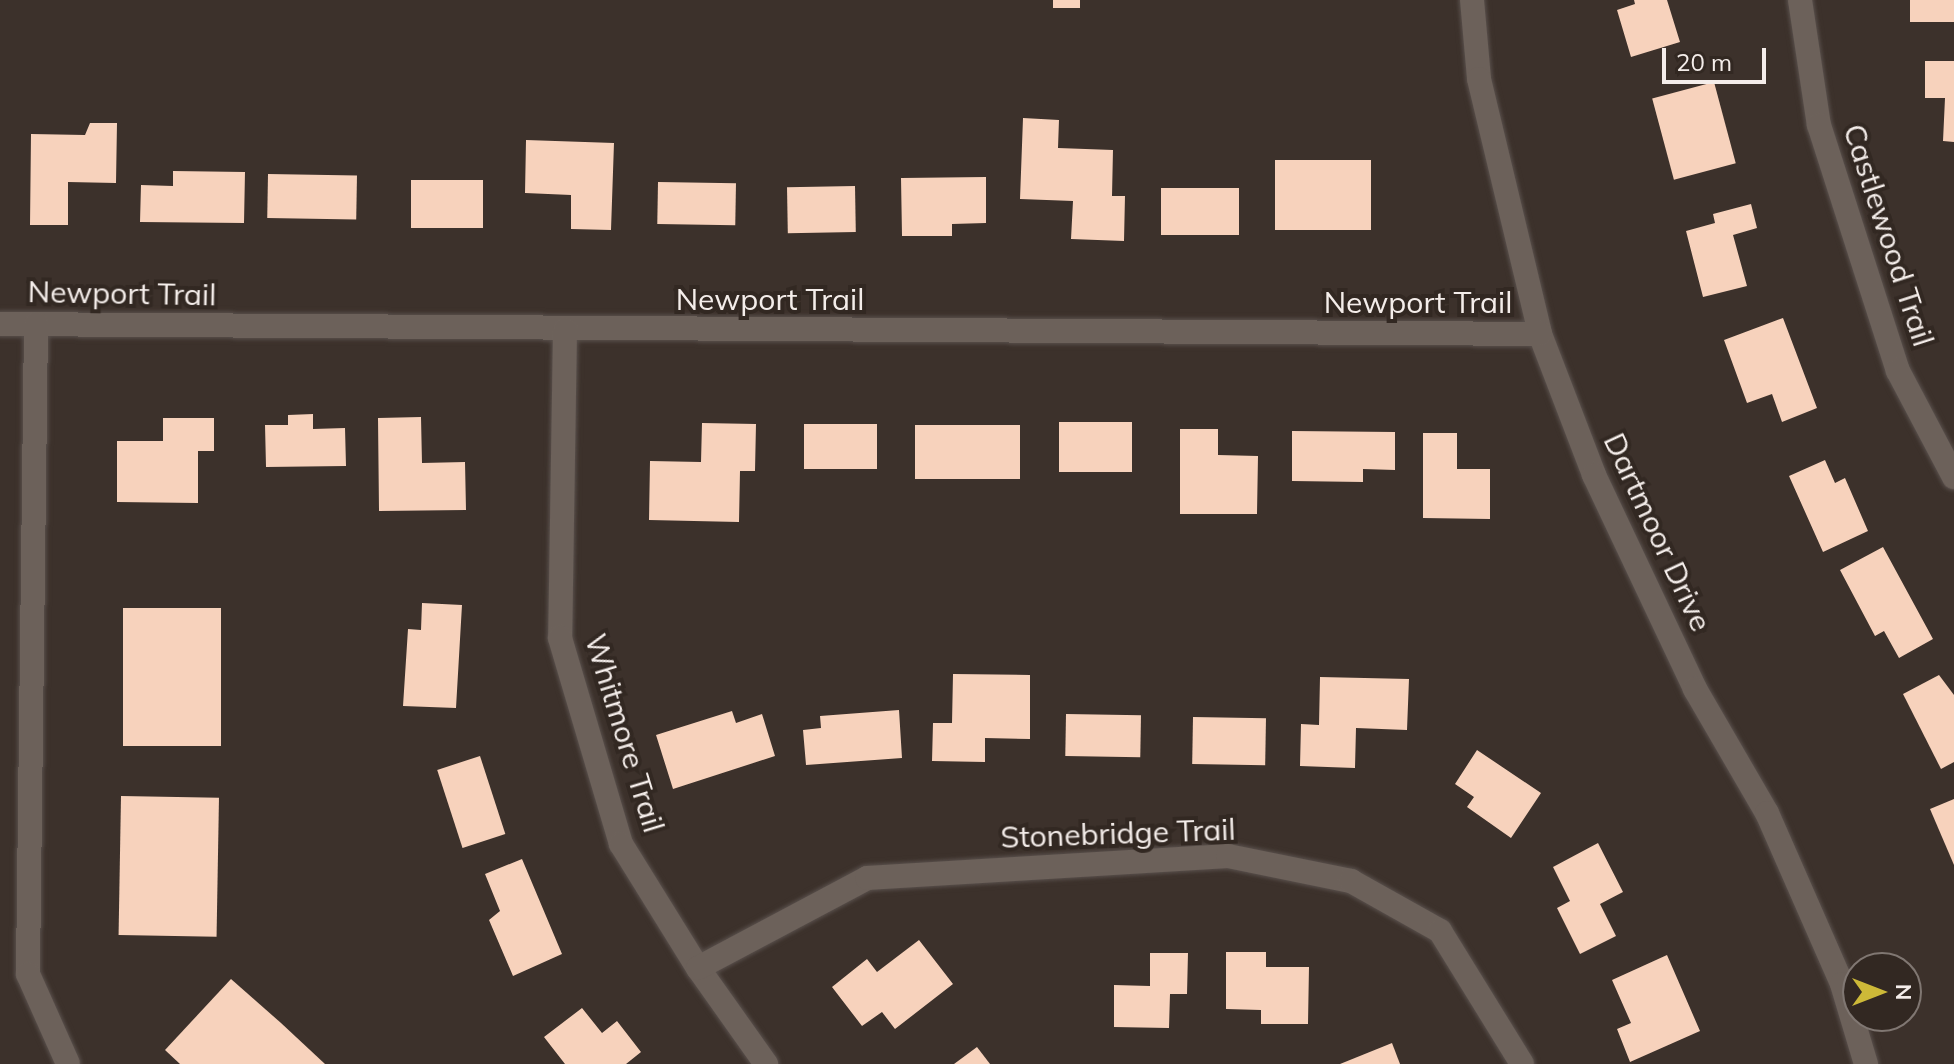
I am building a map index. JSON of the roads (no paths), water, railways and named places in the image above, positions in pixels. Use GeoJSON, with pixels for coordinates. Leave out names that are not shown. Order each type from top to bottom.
{"type":"FeatureCollection","features":[{"type":"Feature","properties":{"kind":"street","name":"Dartmoor Drive"},"geometry":{"type":"LineString","coordinates":[[1472,0],[1479,79],[1540,334],[1594,475],[1675,646],[1767,813],[1842,984],[1866,1064]]}},
{"type":"Feature","properties":{"kind":"street","name":"Castlewood Trail"},"geometry":{"type":"LineString","coordinates":[[1800,0],[1819,125],[1898,371],[1954,477]]}},
{"type":"Feature","properties":{"kind":"street","name":"Newport Trail"},"geometry":{"type":"LineString","coordinates":[[0,324],[1540,334]]}},
{"type":"Feature","properties":{"kind":"street"},"geometry":{"type":"LineString","coordinates":[[36,324],[28,974],[68,1064]]}},
{"type":"Feature","properties":{"kind":"street","name":"Whitmore Trail"},"geometry":{"type":"LineString","coordinates":[[565,330],[560,638],[621,844],[698,968],[766,1064]]}},
{"type":"Feature","properties":{"kind":"street","name":"Stonebridge Trail"},"geometry":{"type":"LineString","coordinates":[[698,968],[867,878],[1228,856],[1351,881],[1440,931],[1522,1064]]}}]}
